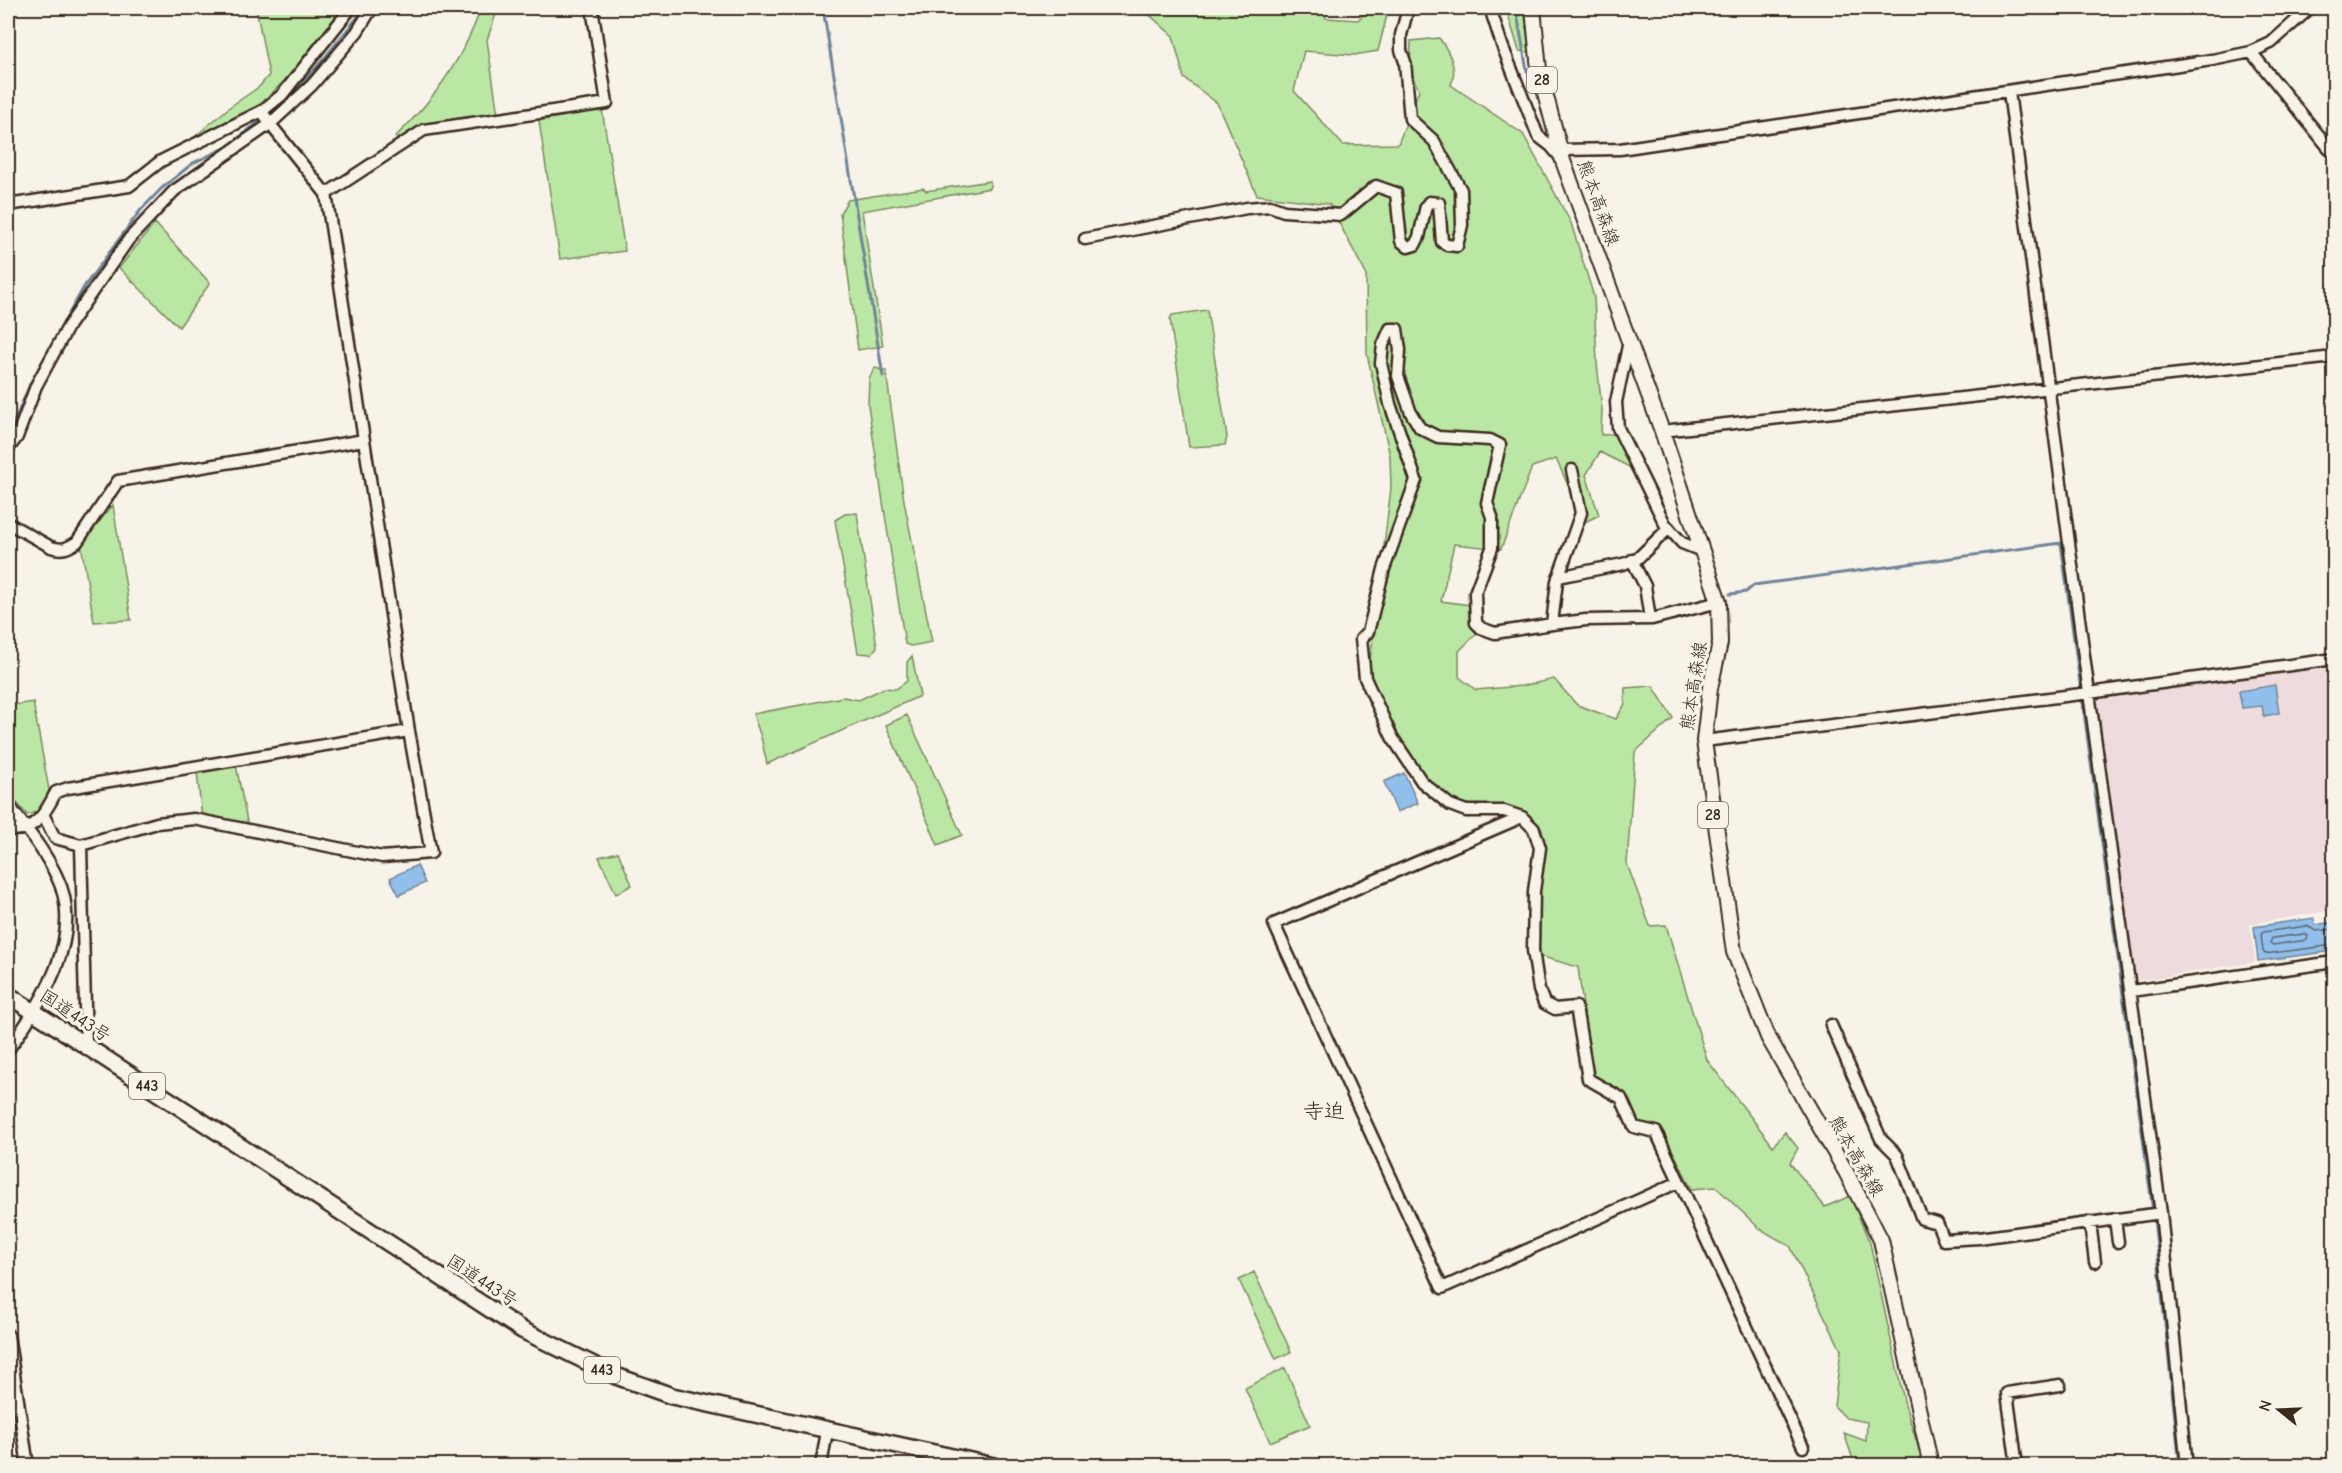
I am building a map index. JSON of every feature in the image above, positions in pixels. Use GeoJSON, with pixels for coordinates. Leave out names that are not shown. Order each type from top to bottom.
{"type":"FeatureCollection","features":[{"type":"Feature","properties":{"kind":"highway","name":"国道443号"},"geometry":{"type":"LineString","coordinates":[[8,995],[531,1335],[616,1376],[672,1396],[994,1466]]}},
{"type":"Feature","properties":{"kind":"main road","name":"熊本高森線"},"geometry":{"type":"LineString","coordinates":[[1533,8],[1539,70],[1562,156],[1662,431],[1719,602],[1720,643],[1710,688],[1704,741],[1734,952],[1768,1037],[1846,1172],[1881,1240],[1931,1466]]}},
{"type":"Feature","properties":{"kind":"street"},"geometry":{"type":"LineString","coordinates":[[8,205],[129,186],[161,161],[262,111],[282,95],[351,8]]}},
{"type":"Feature","properties":{"kind":"street"},"geometry":{"type":"LineString","coordinates":[[8,449],[16,437],[36,386],[69,325],[129,239],[174,191],[270,124],[312,85],[357,32],[372,8]]}},
{"type":"Feature","properties":{"kind":"street"},"geometry":{"type":"LineString","coordinates":[[327,194],[424,130],[607,103],[592,8]]}},
{"type":"Feature","properties":{"kind":"street"},"geometry":{"type":"LineString","coordinates":[[1085,239],[1247,208],[1270,206],[1284,211],[1341,215],[1376,186],[1396,193],[1401,242],[1407,248],[1415,245],[1419,237],[1429,202],[1439,203],[1442,242],[1457,246],[1462,225],[1461,190],[1434,141],[1410,119],[1406,62],[1401,50],[1401,35],[1408,8]]}},
{"type":"Feature","properties":{"kind":"street"},"geometry":{"type":"LineString","coordinates":[[1490,8],[1538,136],[1562,156],[2009,92],[2250,52],[2271,43],[2310,8]]}},
{"type":"Feature","properties":{"kind":"street"},"geometry":{"type":"LineString","coordinates":[[2250,52],[2334,154]]}},
{"type":"Feature","properties":{"kind":"street"},"geometry":{"type":"LineString","coordinates":[[2009,92],[2161,1213],[2187,1466]]}},
{"type":"Feature","properties":{"kind":"street"},"geometry":{"type":"LineString","coordinates":[[44,816],[55,838],[81,845],[157,823],[194,819],[382,857],[431,853],[409,731],[327,194],[262,111]]}},
{"type":"Feature","properties":{"kind":"street"},"geometry":{"type":"LineString","coordinates":[[1719,602],[1650,619],[1552,624],[1495,633],[1481,628],[1476,623],[1475,593],[1492,548],[1492,518],[1487,503],[1500,445],[1490,440],[1438,437],[1420,428],[1411,413],[1398,376],[1401,350],[1397,329],[1390,329],[1383,345],[1382,363],[1390,404],[1416,480],[1384,569],[1368,632],[1361,639],[1365,678],[1392,737],[1422,782],[1450,805],[1466,811],[1504,811],[1522,817],[1534,829],[1540,848],[1534,891],[1533,951],[1539,990],[1544,1003],[1555,1009],[1576,1007],[1588,1079],[1621,1098],[1634,1126],[1656,1132],[1803,1447]]}},
{"type":"Feature","properties":{"kind":"street"},"geometry":{"type":"LineString","coordinates":[[1629,341],[1616,402],[1618,428],[1669,528],[1682,543],[1702,551]]}},
{"type":"Feature","properties":{"kind":"street"},"geometry":{"type":"LineString","coordinates":[[1662,431],[2334,357]]}},
{"type":"Feature","properties":{"kind":"street"},"geometry":{"type":"LineString","coordinates":[[8,523],[51,547],[59,550],[68,548],[77,542],[118,481],[364,440]]}},
{"type":"Feature","properties":{"kind":"street"},"geometry":{"type":"LineString","coordinates":[[1552,624],[1558,577],[1581,513],[1572,470]]}},
{"type":"Feature","properties":{"kind":"street"},"geometry":{"type":"LineString","coordinates":[[1558,577],[1637,559],[1669,528]]}},
{"type":"Feature","properties":{"kind":"street"},"geometry":{"type":"LineString","coordinates":[[1632,560],[1645,586],[1650,619]]}},
{"type":"Feature","properties":{"kind":"street"},"geometry":{"type":"LineString","coordinates":[[1704,741],[2089,693],[2334,658]]}},
{"type":"Feature","properties":{"kind":"street"},"geometry":{"type":"LineString","coordinates":[[8,829],[16,830],[26,827],[44,816],[56,792],[68,788],[409,731]]}},
{"type":"Feature","properties":{"kind":"street"},"geometry":{"type":"LineString","coordinates":[[8,804],[26,827],[58,877],[66,904],[64,943],[53,978],[35,1013],[8,1050]]}},
{"type":"Feature","properties":{"kind":"street"},"geometry":{"type":"LineString","coordinates":[[1522,817],[1274,924],[1442,1288],[1679,1182]]}},
{"type":"Feature","properties":{"kind":"street"},"geometry":{"type":"LineString","coordinates":[[81,845],[86,1046]]}},
{"type":"Feature","properties":{"kind":"street"},"geometry":{"type":"LineString","coordinates":[[2131,991],[2334,962]]}},
{"type":"Feature","properties":{"kind":"street"},"geometry":{"type":"LineString","coordinates":[[1831,1025],[1881,1139],[1897,1155],[1922,1219],[1937,1223],[1944,1240],[1979,1238],[2161,1213]]}},
{"type":"Feature","properties":{"kind":"street"},"geometry":{"type":"LineString","coordinates":[[2115,1219],[2118,1242]]}},
{"type":"Feature","properties":{"kind":"street"},"geometry":{"type":"LineString","coordinates":[[2090,1222],[2095,1262]]}},
{"type":"Feature","properties":{"kind":"street"},"geometry":{"type":"LineString","coordinates":[[8,1335],[12,1391],[28,1466]]}},
{"type":"Feature","properties":{"kind":"street"},"geometry":{"type":"LineString","coordinates":[[2017,1466],[2007,1393],[2060,1385]]}},
{"type":"Feature","properties":{"kind":"street"},"geometry":{"type":"LineString","coordinates":[[821,1466],[827,1431]]}},
{"type":"Feature","properties":{"kind":"shaded area"},"geometry":{"type":"Polygon","coordinates":[[[2334,663],[2334,910],[2250,924],[2255,962],[2136,981],[2094,696],[2334,663]]]}},
{"type":"Feature","properties":{"kind":"green space"},"geometry":{"type":"Polygon","coordinates":[[[256,8],[346,8],[306,59],[260,105],[185,145],[231,106],[259,87],[269,75],[256,8]]]}},
{"type":"Feature","properties":{"kind":"green space"},"geometry":{"type":"Polygon","coordinates":[[[481,8],[498,8],[487,40],[498,115],[400,141],[395,137],[422,109],[446,77],[466,44],[481,8]]]}},
{"type":"Feature","properties":{"kind":"green space"},"geometry":{"type":"Polygon","coordinates":[[[1142,8],[1321,8],[1326,18],[1358,20],[1365,13],[1388,11],[1378,51],[1354,55],[1304,51],[1294,91],[1343,145],[1398,144],[1419,90],[1410,72],[1411,41],[1439,38],[1453,67],[1451,85],[1523,134],[1571,223],[1594,297],[1602,410],[1601,435],[1618,434],[1631,468],[1600,452],[1586,475],[1599,515],[1585,522],[1556,459],[1532,467],[1501,549],[1454,544],[1441,601],[1470,605],[1476,634],[1459,651],[1459,677],[1476,690],[1522,686],[1554,679],[1577,705],[1616,719],[1625,704],[1625,688],[1653,686],[1673,718],[1635,752],[1627,864],[1650,926],[1666,925],[1707,1060],[1773,1146],[1785,1132],[1798,1148],[1790,1163],[1825,1207],[1850,1196],[1870,1243],[1905,1405],[1924,1465],[1855,1465],[1844,1433],[1866,1441],[1867,1422],[1846,1418],[1834,1406],[1841,1350],[1790,1246],[1760,1229],[1716,1187],[1692,1189],[1661,1128],[1638,1122],[1623,1094],[1592,1075],[1578,967],[1539,956],[1538,889],[1542,829],[1520,811],[1496,805],[1471,805],[1449,800],[1424,778],[1394,734],[1368,677],[1391,488],[1390,456],[1367,354],[1366,274],[1329,204],[1257,195],[1217,103],[1184,78],[1173,36],[1142,8]]]}},
{"type":"Feature","properties":{"kind":"green space"},"geometry":{"type":"Polygon","coordinates":[[[1506,8],[1524,8],[1529,52],[1519,51],[1506,8]]]}},
{"type":"Feature","properties":{"kind":"green space"},"geometry":{"type":"Polygon","coordinates":[[[602,109],[625,251],[560,259],[539,121],[602,109]]]}},
{"type":"Feature","properties":{"kind":"green space"},"geometry":{"type":"Polygon","coordinates":[[[990,181],[990,188],[862,211],[883,346],[858,350],[840,213],[848,200],[923,188],[926,191],[990,181]]]}},
{"type":"Feature","properties":{"kind":"green space"},"geometry":{"type":"Polygon","coordinates":[[[155,223],[210,283],[179,327],[119,268],[155,223]]]}},
{"type":"Feature","properties":{"kind":"green space"},"geometry":{"type":"Polygon","coordinates":[[[1207,310],[1227,437],[1225,445],[1189,447],[1170,319],[1172,315],[1207,310]]]}},
{"type":"Feature","properties":{"kind":"green space"},"geometry":{"type":"Polygon","coordinates":[[[875,368],[886,371],[904,501],[932,642],[911,646],[905,644],[868,405],[869,378],[875,368]]]}},
{"type":"Feature","properties":{"kind":"green space"},"geometry":{"type":"Polygon","coordinates":[[[113,505],[131,620],[94,622],[81,544],[113,505]]]}},
{"type":"Feature","properties":{"kind":"green space"},"geometry":{"type":"Polygon","coordinates":[[[857,513],[877,647],[871,654],[858,653],[835,520],[845,514],[857,513]]]}},
{"type":"Feature","properties":{"kind":"green space"},"geometry":{"type":"Polygon","coordinates":[[[912,656],[920,696],[767,764],[753,714],[843,697],[859,700],[884,688],[896,689],[907,681],[907,662],[912,656]]]}},
{"type":"Feature","properties":{"kind":"green space"},"geometry":{"type":"Polygon","coordinates":[[[33,702],[49,790],[42,810],[27,815],[8,792],[8,706],[33,702]]]}},
{"type":"Feature","properties":{"kind":"green space"},"geometry":{"type":"Polygon","coordinates":[[[907,715],[962,835],[938,845],[886,725],[907,715]]]}},
{"type":"Feature","properties":{"kind":"green space"},"geometry":{"type":"Polygon","coordinates":[[[236,765],[248,826],[202,818],[197,772],[236,765]]]}},
{"type":"Feature","properties":{"kind":"green space"},"geometry":{"type":"Polygon","coordinates":[[[618,852],[632,885],[616,894],[599,857],[618,852]]]}},
{"type":"Feature","properties":{"kind":"green space"},"geometry":{"type":"Polygon","coordinates":[[[1254,1272],[1291,1352],[1276,1359],[1239,1280],[1254,1272]]]}},
{"type":"Feature","properties":{"kind":"green space"},"geometry":{"type":"Polygon","coordinates":[[[1285,1368],[1310,1425],[1270,1442],[1245,1388],[1285,1368]]]}},
{"type":"Feature","properties":{"kind":"water"},"geometry":{"type":"Polygon","coordinates":[[[2275,685],[2279,713],[2264,716],[2262,706],[2242,708],[2239,691],[2275,685]]]}},
{"type":"Feature","properties":{"kind":"water"},"geometry":{"type":"Polygon","coordinates":[[[1404,773],[1418,803],[1397,812],[1384,782],[1404,773]]]}},
{"type":"Feature","properties":{"kind":"water"},"geometry":{"type":"Polygon","coordinates":[[[417,865],[425,883],[399,895],[390,878],[417,865]]]}},
{"type":"Feature","properties":{"kind":"water"},"geometry":{"type":"Polygon","coordinates":[[[2314,918],[2315,925],[2334,922],[2334,951],[2258,961],[2254,927],[2314,918]]]}},
{"type":"Feature","properties":{"kind":"waterway"},"geometry":{"type":"LineString","coordinates":[[8,436],[31,382],[84,287],[140,211],[161,189],[193,163],[227,147],[291,96],[327,55],[363,8]]}},
{"type":"Feature","properties":{"kind":"waterway"},"geometry":{"type":"LineString","coordinates":[[823,8],[883,376]]}},
{"type":"Feature","properties":{"kind":"waterway"},"geometry":{"type":"LineString","coordinates":[[1510,8],[1517,13],[1527,71]]}},
{"type":"Feature","properties":{"kind":"waterway"},"geometry":{"type":"LineString","coordinates":[[1730,594],[1746,592],[1754,585],[2061,543],[2081,691]]}},
{"type":"Feature","properties":{"kind":"waterway"},"geometry":{"type":"LineString","coordinates":[[2082,698],[2153,1211]]}},
{"type":"Feature","properties":{"kind":"waterway"},"geometry":{"type":"LineString","coordinates":[[2154,1218],[2180,1466]]}},
{"type":"Feature","properties":{"kind":"district","name":"寺迫"},"geometry":{"type":"Point","coordinates":[1324,1111]}}]}
